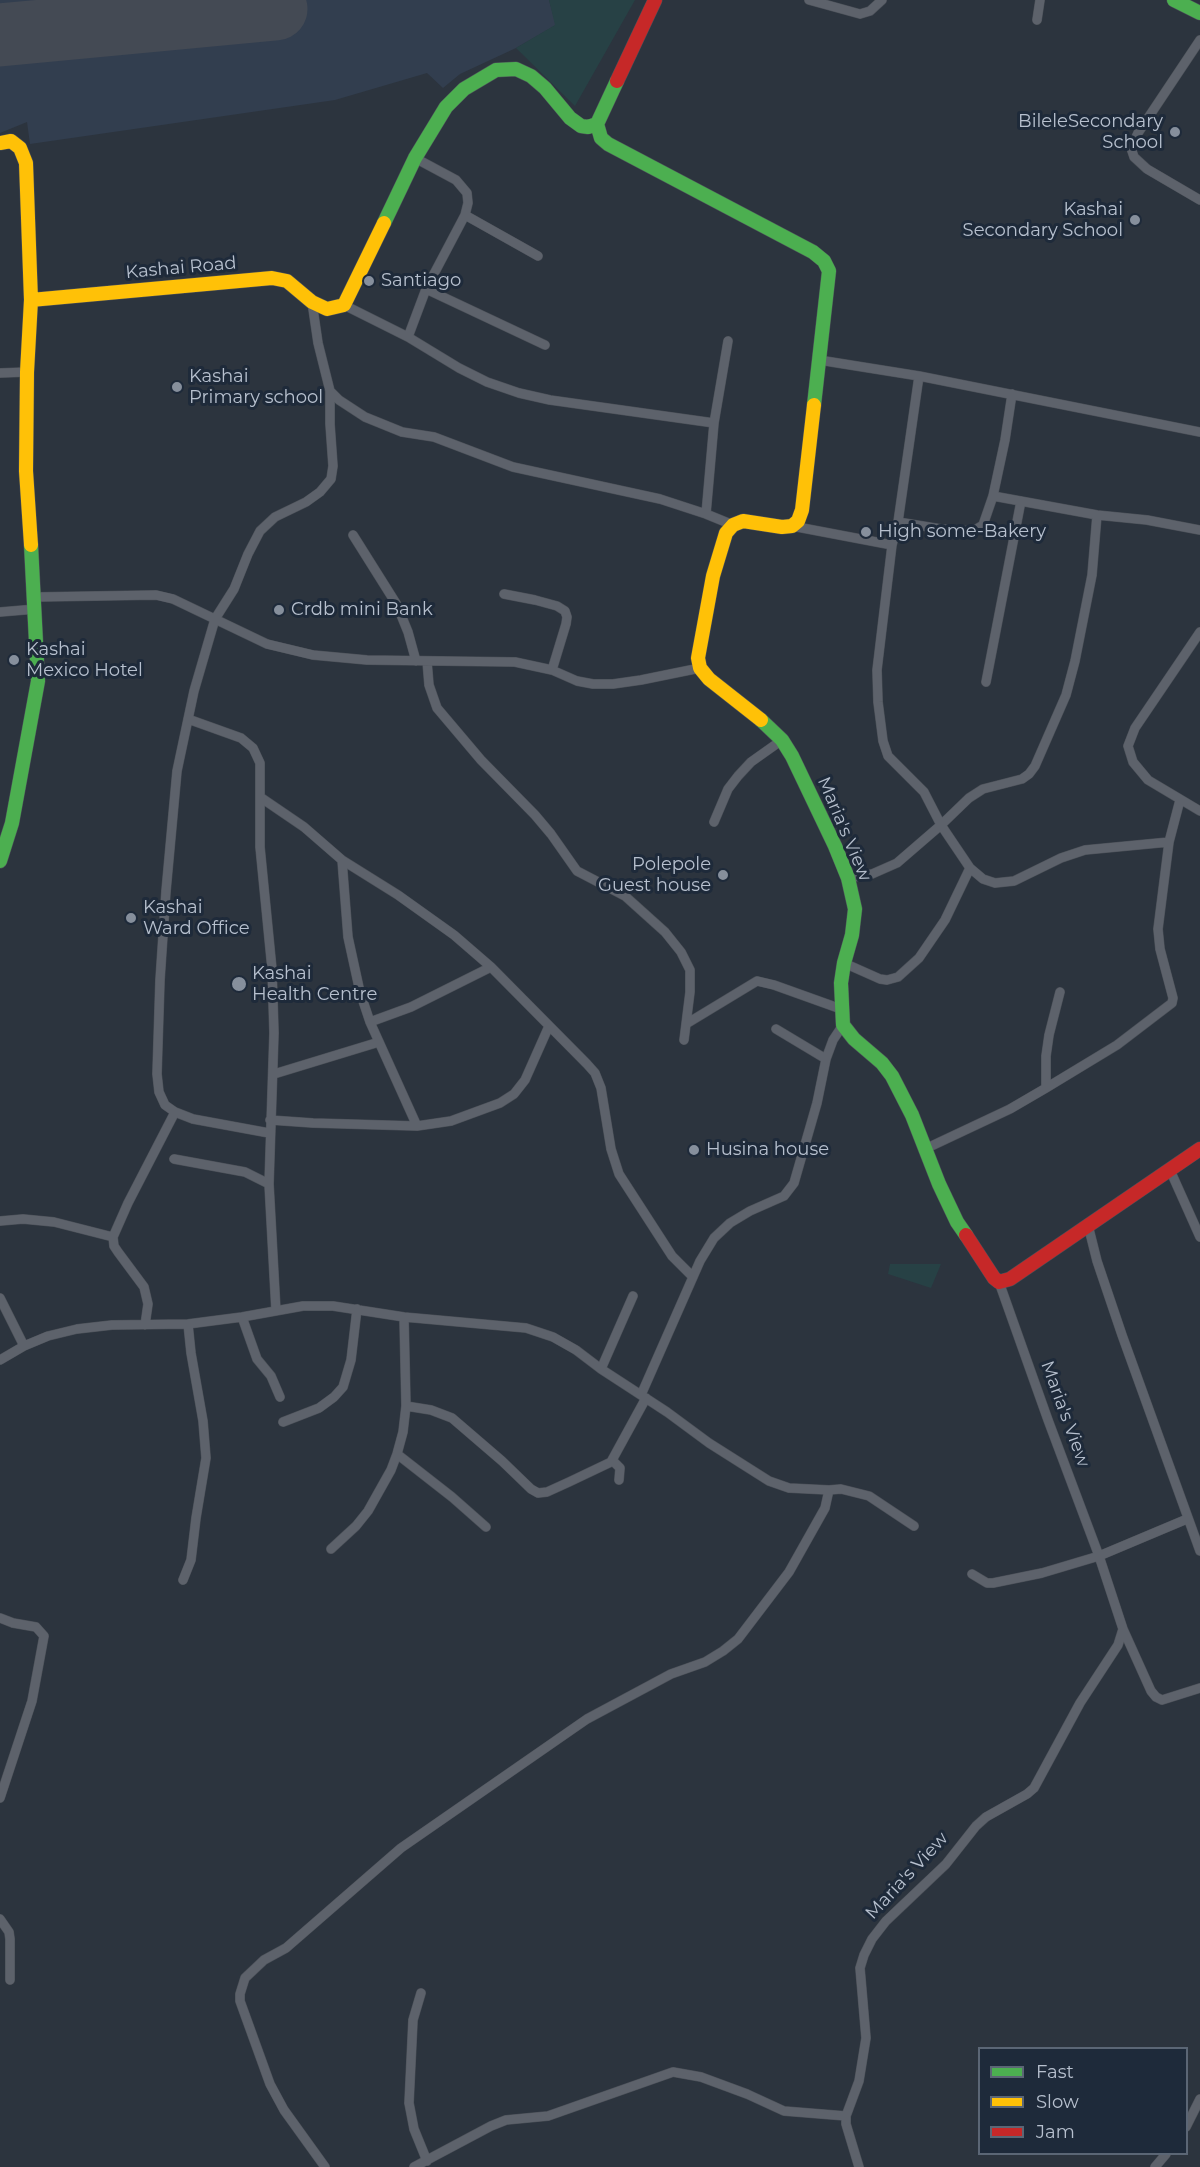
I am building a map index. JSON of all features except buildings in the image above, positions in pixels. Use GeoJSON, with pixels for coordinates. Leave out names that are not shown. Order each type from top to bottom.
{"type":"FeatureCollection","features":[{"type":"Feature","properties":{"kind":"street"},"geometry":{"type":"LineString","coordinates":[[655,0],[597,124],[601,138],[608,144],[813,252],[824,261],[829,271],[802,510],[798,521],[792,526]]}},
{"type":"Feature","properties":{"kind":"street"},"geometry":{"type":"LineString","coordinates":[[809,0],[860,14],[870,11],[882,0]]}},
{"type":"Feature","properties":{"kind":"street"},"geometry":{"type":"LineString","coordinates":[[1037,20],[1040,0]]}},
{"type":"Feature","properties":{"kind":"street"},"geometry":{"type":"LineString","coordinates":[[1174,0],[1200,13]]}},
{"type":"Feature","properties":{"kind":"street"},"geometry":{"type":"LineString","coordinates":[[1200,39],[1138,133],[1131,148],[1134,157],[1147,169],[1200,200]]}},
{"type":"Feature","properties":{"kind":"street"},"geometry":{"type":"LineString","coordinates":[[344,305],[415,158],[446,107],[464,89],[496,70],[516,69],[531,76],[570,118],[581,126],[588,127],[597,124]]}},
{"type":"Feature","properties":{"kind":"street"},"geometry":{"type":"LineString","coordinates":[[0,143],[11,141],[20,148],[26,163],[31,300],[27,372],[26,471],[36,603],[38,681],[12,823],[0,861]]}},
{"type":"Feature","properties":{"kind":"street"},"geometry":{"type":"LineString","coordinates":[[408,337],[426,289],[465,215],[468,203],[467,193],[456,180],[415,158]]}},
{"type":"Feature","properties":{"kind":"street"},"geometry":{"type":"LineString","coordinates":[[465,215],[538,256]]}},
{"type":"Feature","properties":{"kind":"street","name":"Kashai Road"},"geometry":{"type":"LineString","coordinates":[[31,300],[272,278],[287,281],[312,302]]}},
{"type":"Feature","properties":{"kind":"street"},"geometry":{"type":"LineString","coordinates":[[426,289],[545,345]]}},
{"type":"Feature","properties":{"kind":"street"},"geometry":{"type":"LineString","coordinates":[[312,302],[327,309],[344,305],[408,337],[468,373],[519,393],[550,400],[714,423]]}},
{"type":"Feature","properties":{"kind":"street"},"geometry":{"type":"LineString","coordinates":[[269,1133],[193,1119],[165,1105],[159,1092],[157,1074],[163,932],[177,771],[188,719],[215,619],[234,589],[260,531],[275,517],[306,502],[320,492],[331,479],[333,466],[330,391],[318,343],[312,302]]}},
{"type":"Feature","properties":{"kind":"street"},"geometry":{"type":"LineString","coordinates":[[706,513],[714,423],[728,341]]}},
{"type":"Feature","properties":{"kind":"street"},"geometry":{"type":"LineString","coordinates":[[819,360],[919,376],[1200,432]]}},
{"type":"Feature","properties":{"kind":"street"},"geometry":{"type":"LineString","coordinates":[[0,373],[27,372]]}},
{"type":"Feature","properties":{"kind":"street"},"geometry":{"type":"LineString","coordinates":[[919,376],[898,522],[892,545],[877,670],[881,726],[888,756],[924,792],[941,825],[970,868],[983,879],[995,883],[1014,881],[1061,858],[1085,850],[1169,842]]}},
{"type":"Feature","properties":{"kind":"street"},"geometry":{"type":"LineString","coordinates":[[330,391],[339,400],[365,417],[402,432],[434,437],[513,467],[660,499],[706,513],[733,525]]}},
{"type":"Feature","properties":{"kind":"street"},"geometry":{"type":"LineString","coordinates":[[898,522],[973,531],[983,525],[993,496],[1012,394]]}},
{"type":"Feature","properties":{"kind":"street"},"geometry":{"type":"LineString","coordinates":[[993,496],[1097,515],[1147,520],[1200,530]]}},
{"type":"Feature","properties":{"kind":"street"},"geometry":{"type":"LineString","coordinates":[[986,682],[1021,501]]}},
{"type":"Feature","properties":{"kind":"street"},"geometry":{"type":"LineString","coordinates":[[848,878],[872,874],[897,863],[969,798],[983,789],[1022,778],[1029,774],[1035,766],[1066,695],[1075,661],[1092,575],[1097,515]]}},
{"type":"Feature","properties":{"kind":"street"},"geometry":{"type":"LineString","coordinates":[[0,612],[36,603],[156,595],[173,599],[267,644],[313,655],[428,662],[515,662],[552,670],[577,681],[614,684],[700,668],[698,658],[713,576],[726,533],[733,525],[743,521],[782,527],[792,526],[892,545]]}},
{"type":"Feature","properties":{"kind":"street"},"geometry":{"type":"LineString","coordinates":[[353,535],[397,605],[416,661]]}},
{"type":"Feature","properties":{"kind":"street"},"geometry":{"type":"LineString","coordinates":[[504,594],[557,606],[565,611],[566,624],[552,670]]}},
{"type":"Feature","properties":{"kind":"street"},"geometry":{"type":"LineString","coordinates":[[1200,632],[1135,728],[1128,746],[1133,762],[1148,780],[1200,811]]}},
{"type":"Feature","properties":{"kind":"street"},"geometry":{"type":"LineString","coordinates":[[428,662],[429,684],[437,708],[481,760],[536,815],[577,871],[626,896],[665,932],[681,952],[690,970],[690,992],[684,1040]]}},
{"type":"Feature","properties":{"kind":"street","name":"Maria's View"},"geometry":{"type":"LineString","coordinates":[[700,668],[782,740],[792,756],[848,878],[855,909],[852,935],[844,963],[841,1009],[843,1025],[892,1076],[957,1222],[994,1278],[999,1282],[1047,1420],[1099,1556],[1123,1629],[1118,1646],[1080,1703],[1034,1788],[986,1816],[946,1864],[904,1902],[872,1939],[864,1955],[860,1968],[866,2038],[863,2061],[846,2116],[846,2124],[859,2167]]}},
{"type":"Feature","properties":{"kind":"street"},"geometry":{"type":"LineString","coordinates":[[188,719],[228,732],[246,741],[253,748],[260,763],[260,847],[272,969],[274,1074],[269,1133],[269,1184],[276,1311]]}},
{"type":"Feature","properties":{"kind":"street"},"geometry":{"type":"LineString","coordinates":[[714,822],[728,789],[738,776],[751,762],[782,740]]}},
{"type":"Feature","properties":{"kind":"street"},"geometry":{"type":"LineString","coordinates":[[260,797],[304,827],[342,860],[454,935],[491,967],[595,1073],[601,1088],[609,1138],[619,1174],[672,1256],[693,1277]]}},
{"type":"Feature","properties":{"kind":"street"},"geometry":{"type":"LineString","coordinates":[[925,1149],[1046,1088],[1117,1044],[1172,1003],[1173,998],[1160,949],[1158,929],[1169,842],[1180,801]]}},
{"type":"Feature","properties":{"kind":"street"},"geometry":{"type":"LineString","coordinates":[[342,860],[348,937],[360,992],[370,1022],[417,1126]]}},
{"type":"Feature","properties":{"kind":"street"},"geometry":{"type":"LineString","coordinates":[[844,963],[880,979],[898,977],[919,958],[945,920],[970,868]]}},
{"type":"Feature","properties":{"kind":"street"},"geometry":{"type":"LineString","coordinates":[[370,1022],[411,1007],[491,967]]}},
{"type":"Feature","properties":{"kind":"street"},"geometry":{"type":"LineString","coordinates":[[687,1024],[757,981],[841,1009]]}},
{"type":"Feature","properties":{"kind":"street"},"geometry":{"type":"LineString","coordinates":[[1046,1088],[1046,1056],[1049,1035],[1060,992]]}},
{"type":"Feature","properties":{"kind":"street"},"geometry":{"type":"LineString","coordinates":[[406,1406],[431,1410],[452,1418],[538,1493],[547,1492],[611,1462],[644,1397],[693,1277],[714,1238],[730,1222],[784,1196],[794,1183],[817,1103],[826,1059],[832,1040],[843,1025]]}},
{"type":"Feature","properties":{"kind":"street"},"geometry":{"type":"LineString","coordinates":[[270,1120],[417,1126],[451,1121],[500,1103],[514,1094],[525,1080],[549,1026]]}},
{"type":"Feature","properties":{"kind":"street"},"geometry":{"type":"LineString","coordinates":[[776,1029],[826,1059]]}},
{"type":"Feature","properties":{"kind":"street"},"geometry":{"type":"LineString","coordinates":[[274,1074],[379,1042]]}},
{"type":"Feature","properties":{"kind":"street"},"geometry":{"type":"LineString","coordinates":[[145,1325],[148,1304],[144,1287],[118,1252],[113,1237],[175,1112]]}},
{"type":"Feature","properties":{"kind":"street"},"geometry":{"type":"LineString","coordinates":[[999,1282],[1010,1279],[1200,1149]]}},
{"type":"Feature","properties":{"kind":"street"},"geometry":{"type":"LineString","coordinates":[[174,1159],[245,1172],[269,1184]]}},
{"type":"Feature","properties":{"kind":"street"},"geometry":{"type":"LineString","coordinates":[[1170,1170],[1200,1237]]}},
{"type":"Feature","properties":{"kind":"street"},"geometry":{"type":"LineString","coordinates":[[0,1221],[22,1219],[54,1222],[113,1237]]}},
{"type":"Feature","properties":{"kind":"street"},"geometry":{"type":"LineString","coordinates":[[1088,1225],[1097,1261],[1118,1324],[1200,1551]]}},
{"type":"Feature","properties":{"kind":"street"},"geometry":{"type":"LineString","coordinates":[[601,1369],[633,1296]]}},
{"type":"Feature","properties":{"kind":"street"},"geometry":{"type":"LineString","coordinates":[[0,1298],[24,1346]]}},
{"type":"Feature","properties":{"kind":"street"},"geometry":{"type":"LineString","coordinates":[[0,1360],[48,1336],[77,1329],[188,1324],[303,1306],[333,1306],[404,1317],[526,1328],[553,1337],[576,1350],[709,1443],[769,1481],[789,1488],[829,1491],[842,1489],[869,1496],[914,1526]]}},
{"type":"Feature","properties":{"kind":"street"},"geometry":{"type":"LineString","coordinates":[[283,1422],[319,1408],[334,1397],[342,1387],[351,1360],[357,1310]]}},
{"type":"Feature","properties":{"kind":"street"},"geometry":{"type":"LineString","coordinates":[[242,1317],[254,1352],[271,1376],[280,1397]]}},
{"type":"Feature","properties":{"kind":"street"},"geometry":{"type":"LineString","coordinates":[[331,1549],[356,1526],[368,1511],[392,1470],[403,1432],[406,1406],[404,1317]]}},
{"type":"Feature","properties":{"kind":"street"},"geometry":{"type":"LineString","coordinates":[[183,1580],[191,1560],[206,1458],[203,1421],[188,1324]]}},
{"type":"Feature","properties":{"kind":"street"},"geometry":{"type":"LineString","coordinates":[[397,1454],[486,1527]]}},
{"type":"Feature","properties":{"kind":"street"},"geometry":{"type":"LineString","coordinates":[[611,1462],[620,1468],[619,1480]]}},
{"type":"Feature","properties":{"kind":"street"},"geometry":{"type":"LineString","coordinates":[[325,2167],[284,2110],[270,2084],[240,2001],[245,1978],[264,1960],[286,1948],[401,1848],[587,1719],[671,1674],[705,1662],[738,1639],[789,1572],[822,1514],[829,1491]]}},
{"type":"Feature","properties":{"kind":"street"},"geometry":{"type":"LineString","coordinates":[[972,1574],[993,1584],[1042,1573],[1099,1556],[1187,1519]]}},
{"type":"Feature","properties":{"kind":"street"},"geometry":{"type":"LineString","coordinates":[[0,1618],[36,1627],[44,1636],[32,1701],[4,1772],[0,1798]]}},
{"type":"Feature","properties":{"kind":"street"},"geometry":{"type":"LineString","coordinates":[[1123,1629],[1151,1691],[1156,1697],[1162,1700],[1200,1688]]}},
{"type":"Feature","properties":{"kind":"street"},"geometry":{"type":"LineString","coordinates":[[0,1919],[9,1932],[10,1980]]}},
{"type":"Feature","properties":{"kind":"street"},"geometry":{"type":"LineString","coordinates":[[421,1993],[413,2020],[409,2103],[414,2129],[427,2161]]}},
{"type":"Feature","properties":{"kind":"street"},"geometry":{"type":"LineString","coordinates":[[414,2167],[506,2120],[548,2116],[673,2072],[700,2078],[784,2111],[846,2116]]}},
{"type":"Feature","properties":{"kind":"street"},"geometry":{"type":"LineString","coordinates":[[1188,2123],[1200,2099]]}},
{"type":"Feature","properties":{"kind":"street"},"geometry":{"type":"LineString","coordinates":[[1155,2167],[1165,2155]]}},
{"type":"Feature","properties":{"kind":"shaded area"},"geometry":{"type":"Polygon","coordinates":[[[0,0],[549,0],[556,25],[516,48],[460,74],[443,88],[427,73],[335,100],[30,144],[27,122],[0,133],[0,0]]]}},
{"type":"Feature","properties":{"kind":"green space"},"geometry":{"type":"Polygon","coordinates":[[[549,0],[635,0],[575,106],[516,48],[555,25],[549,0]]]}},
{"type":"Feature","properties":{"kind":"green space"},"geometry":{"type":"Polygon","coordinates":[[[890,1264],[941,1264],[931,1288],[888,1274],[890,1264]]]}},
{"type":"Feature","properties":{"kind":"runway"},"geometry":{"type":"LineString","coordinates":[[0,35],[276,9]]}},
{"type":"Feature","properties":{"kind":"traffic: fast"},"geometry":{"type":"LineString","coordinates":[[1174,0],[1200,13]]}},
{"type":"Feature","properties":{"kind":"traffic: fast"},"geometry":{"type":"LineString","coordinates":[[384,223],[415,158],[446,107],[464,89],[496,70],[516,69],[531,76],[545,88],[570,118],[581,126],[588,127],[597,124],[617,81]]}},
{"type":"Feature","properties":{"kind":"traffic: fast"},"geometry":{"type":"LineString","coordinates":[[597,124],[601,138],[608,144],[813,252],[824,261],[829,271],[814,405]]}},
{"type":"Feature","properties":{"kind":"traffic: fast"},"geometry":{"type":"LineString","coordinates":[[0,861],[12,823],[38,681],[31,545]]}},
{"type":"Feature","properties":{"kind":"traffic: fast"},"geometry":{"type":"LineString","coordinates":[[761,720],[782,740],[792,756],[848,878],[855,909],[852,935],[841,983],[843,1025],[892,1076],[912,1115],[939,1184],[957,1222],[966,1235]]}},
{"type":"Feature","properties":{"kind":"traffic: slow"},"geometry":{"type":"LineString","coordinates":[[0,143],[11,141],[20,148],[26,163],[31,300],[27,372],[26,471],[31,545]]}},
{"type":"Feature","properties":{"kind":"traffic: slow"},"geometry":{"type":"LineString","coordinates":[[31,300],[272,278],[287,281],[312,302],[327,309],[344,305],[384,223]]}},
{"type":"Feature","properties":{"kind":"traffic: slow"},"geometry":{"type":"LineString","coordinates":[[761,720],[709,679],[700,668],[698,658],[713,576],[726,533],[733,525],[743,521],[782,527],[792,526],[798,521],[802,510],[814,405]]}},
{"type":"Feature","properties":{"kind":"traffic: jam"},"geometry":{"type":"LineString","coordinates":[[617,81],[655,0]]}},
{"type":"Feature","properties":{"kind":"traffic: jam"},"geometry":{"type":"LineString","coordinates":[[966,1235],[994,1278],[999,1282],[1010,1279],[1200,1149]]}},
{"type":"Feature","properties":{"kind":"place","name":"BileleSecondary School"},"geometry":{"type":"Point","coordinates":[1175,132]}},
{"type":"Feature","properties":{"kind":"place","name":"Kashai Secondary School"},"geometry":{"type":"Point","coordinates":[1135,220]}},
{"type":"Feature","properties":{"kind":"place","name":"Santiago"},"geometry":{"type":"Point","coordinates":[369,281]}},
{"type":"Feature","properties":{"kind":"place","name":"Kashai Primary school"},"geometry":{"type":"Point","coordinates":[177,387]}},
{"type":"Feature","properties":{"kind":"place","name":"High some-Bakery"},"geometry":{"type":"Point","coordinates":[866,532]}},
{"type":"Feature","properties":{"kind":"place","name":"Crdb mini Bank"},"geometry":{"type":"Point","coordinates":[279,610]}},
{"type":"Feature","properties":{"kind":"place","name":"Kashai Mexico Hotel"},"geometry":{"type":"Point","coordinates":[14,660]}},
{"type":"Feature","properties":{"kind":"place","name":"Polepole Guest house"},"geometry":{"type":"Point","coordinates":[723,875]}},
{"type":"Feature","properties":{"kind":"place","name":"Kashai Ward Office"},"geometry":{"type":"Point","coordinates":[131,918]}},
{"type":"Feature","properties":{"kind":"place","name":"Kashai Health Centre"},"geometry":{"type":"Point","coordinates":[239,984]}},
{"type":"Feature","properties":{"kind":"place","name":"Husina house"},"geometry":{"type":"Point","coordinates":[694,1150]}}]}
